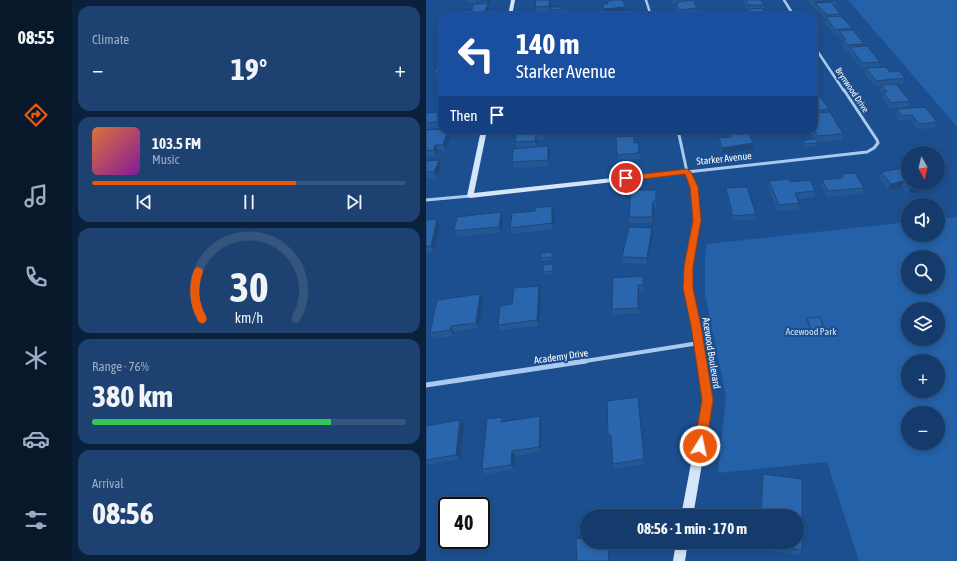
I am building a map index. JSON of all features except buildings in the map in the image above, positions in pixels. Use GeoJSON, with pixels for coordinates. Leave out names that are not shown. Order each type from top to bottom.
{"type":"FeatureCollection","features":[{"type":"Feature","properties":{"kind":"street"},"geometry":{"type":"LineString","coordinates":[[511,12],[513,0]]}},
{"type":"Feature","properties":{"kind":"street"},"geometry":{"type":"LineString","coordinates":[[646,0],[650,12]]}},
{"type":"Feature","properties":{"kind":"street"},"geometry":{"type":"LineString","coordinates":[[784,0],[792,12]]}},
{"type":"Feature","properties":{"kind":"street","name":"Brynwood Drive"},"geometry":{"type":"LineString","coordinates":[[818,52],[878,143]]}},
{"type":"Feature","properties":{"kind":"street"},"geometry":{"type":"LineString","coordinates":[[470,196],[483,134]]}},
{"type":"Feature","properties":{"kind":"street"},"geometry":{"type":"LineString","coordinates":[[679,134],[687,172]]}},
{"type":"Feature","properties":{"kind":"street","name":"Starker Avenue"},"geometry":{"type":"LineString","coordinates":[[426,200],[864,153],[872,150],[878,143]]}},
{"type":"Feature","properties":{"kind":"street","name":"Acewood Boulevard"},"geometry":{"type":"LineString","coordinates":[[687,172],[694,187],[697,220],[688,267],[688,288],[708,400],[688,509]]}},
{"type":"Feature","properties":{"kind":"street","name":"Academy Drive"},"geometry":{"type":"LineString","coordinates":[[426,385],[699,343]]}},
{"type":"Feature","properties":{"kind":"street"},"geometry":{"type":"LineString","coordinates":[[678,561],[681,549]]}},
{"type":"Feature","properties":{"kind":"green space"},"geometry":{"type":"Polygon","coordinates":[[[848,0],[957,0],[957,127],[848,0]]]}},
{"type":"Feature","properties":{"kind":"green space","name":"Acewood Park"},"geometry":{"type":"Polygon","coordinates":[[[957,217],[957,561],[859,561],[827,462],[718,473],[726,397],[705,294],[705,260],[707,244],[901,223],[901,242],[945,242],[945,218],[957,217]]]}},
{"type":"Feature","properties":{"kind":"route"},"geometry":{"type":"LineString","coordinates":[[626,178],[687,172],[694,187],[697,220],[688,267],[688,288],[695,318],[708,400],[700,446]]}}]}
